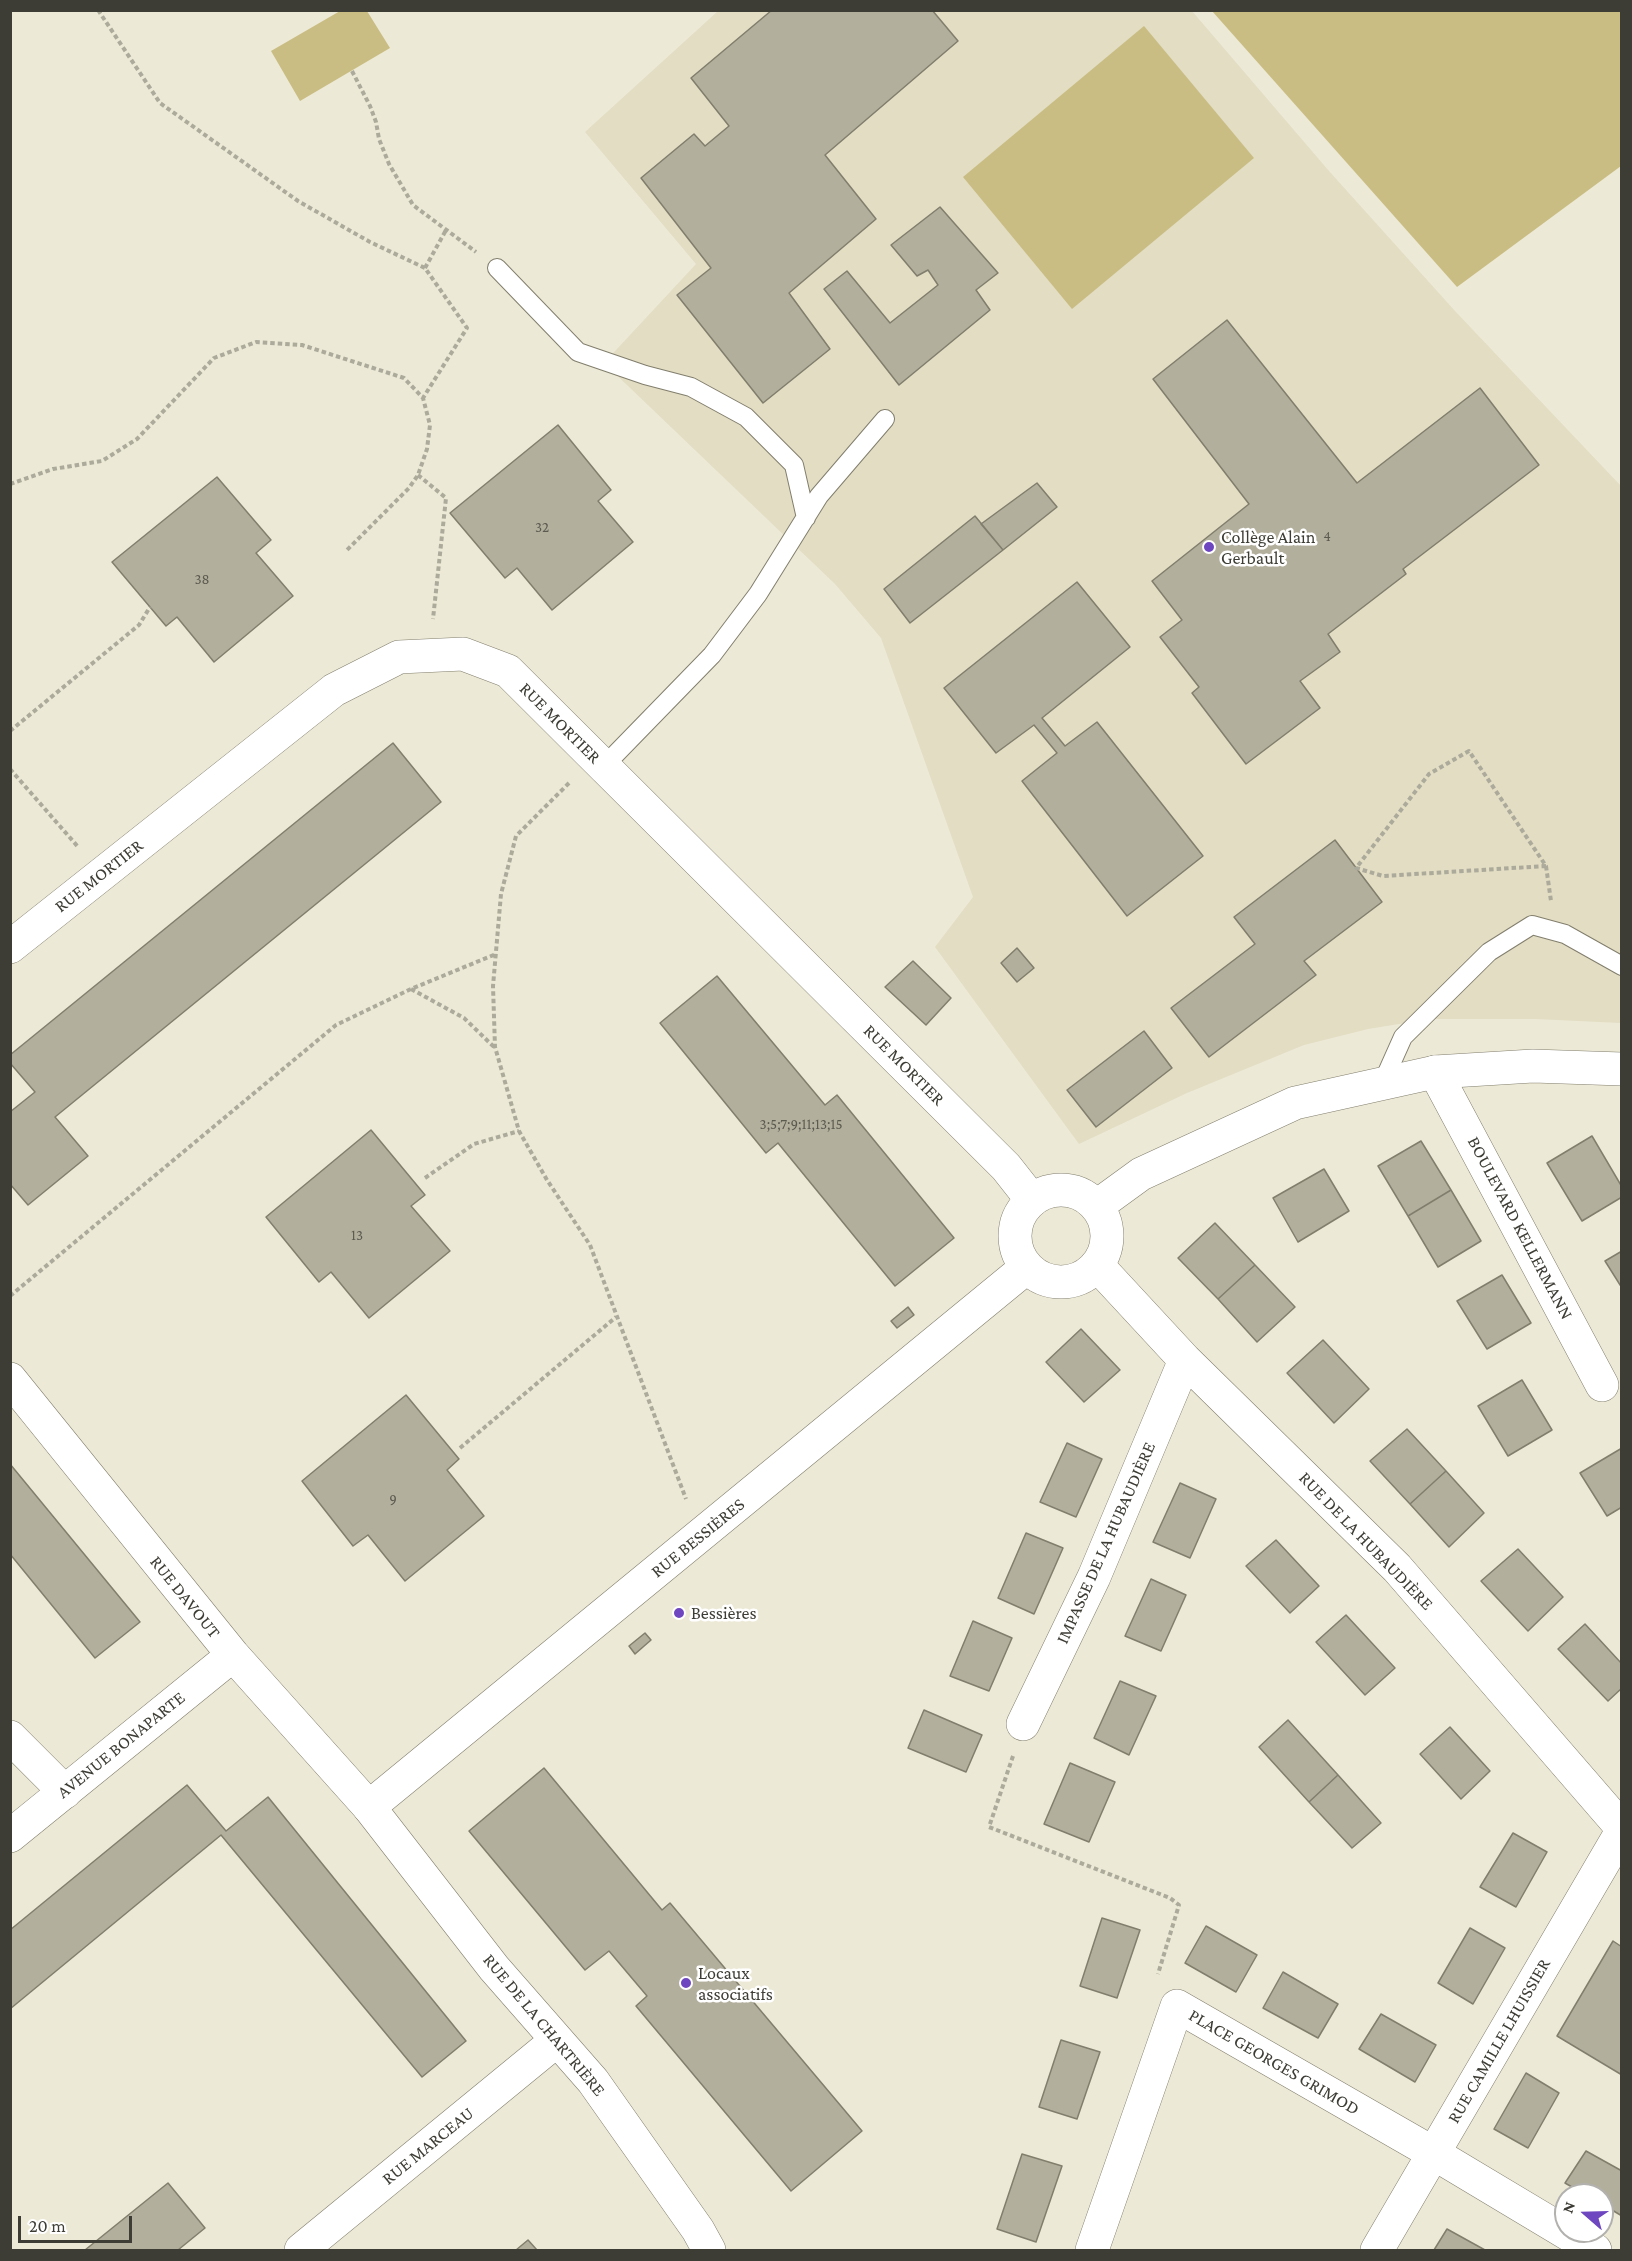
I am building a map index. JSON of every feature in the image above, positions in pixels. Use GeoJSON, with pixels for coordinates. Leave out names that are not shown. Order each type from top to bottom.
{"type":"FeatureCollection","features":[{"type":"Feature","properties":{"kind":"street","name":"RUE MORTIER"},"geometry":{"type":"LineString","coordinates":[[10,947],[334,690],[399,657],[463,654],[508,671],[1006,1167],[1032,1200]]}},
{"type":"Feature","properties":{"kind":"street"},"geometry":{"type":"LineString","coordinates":[[1097,1206],[1141,1174],[1295,1102],[1435,1072],[1533,1066],[1622,1069]]}},
{"type":"Feature","properties":{"kind":"street","name":"BOULEVARD KELLERMANN"},"geometry":{"type":"LineString","coordinates":[[1435,1072],[1602,1385]]}},
{"type":"Feature","properties":{"kind":"street"},"geometry":{"type":"LineString","coordinates":[[1058,1189],[1073,1191],[1087,1197],[1097,1206],[1105,1220],[1108,1236],[1105,1251],[1097,1265],[1086,1276],[1062,1282],[1039,1277],[1027,1267],[1018,1254],[1015,1240],[1016,1225],[1022,1211],[1032,1200],[1045,1192],[1058,1189]]}},
{"type":"Feature","properties":{"kind":"street","name":"RUE DE LA HUBAUDIÈRE"},"geometry":{"type":"LineString","coordinates":[[1097,1265],[1185,1360],[1397,1568],[1622,1830]]}},
{"type":"Feature","properties":{"kind":"street","name":"RUE BESSIÈRES"},"geometry":{"type":"LineString","coordinates":[[369,1807],[1027,1267]]}},
{"type":"Feature","properties":{"kind":"street","name":"IMPASSE DE LA HUBAUDIÈRE"},"geometry":{"type":"LineString","coordinates":[[1023,1724],[1094,1577],[1185,1360]]}},
{"type":"Feature","properties":{"kind":"street","name":"RUE DAVOUT"},"geometry":{"type":"LineString","coordinates":[[10,1379],[233,1655],[369,1807]]}},
{"type":"Feature","properties":{"kind":"street","name":"AVENUE BONAPARTE"},"geometry":{"type":"LineString","coordinates":[[10,1836],[233,1655]]}},
{"type":"Feature","properties":{"kind":"street"},"geometry":{"type":"LineString","coordinates":[[10,1737],[65,1792]]}},
{"type":"Feature","properties":{"kind":"street","name":"RUE DE LA CHARTRIÈRE"},"geometry":{"type":"LineString","coordinates":[[369,1807],[494,1968],[593,2081],[698,2230],[709,2250]]}},
{"type":"Feature","properties":{"kind":"street","name":"RUE CAMILLE LHUISSIER"},"geometry":{"type":"LineString","coordinates":[[1377,2250],[1622,1830]]}},
{"type":"Feature","properties":{"kind":"street","name":"PLACE GEORGES GRIMOD"},"geometry":{"type":"LineString","coordinates":[[1092,2250],[1176,2006],[1433,2153],[1594,2250]]}},
{"type":"Feature","properties":{"kind":"street","name":"RUE MARCEAU"},"geometry":{"type":"LineString","coordinates":[[301,2250],[556,2041]]}},
{"type":"Feature","properties":{"kind":"lane"},"geometry":{"type":"LineString","coordinates":[[497,268],[578,352],[645,375],[691,387],[746,417],[794,465],[807,518]]}},
{"type":"Feature","properties":{"kind":"lane"},"geometry":{"type":"LineString","coordinates":[[599,762],[711,655],[758,594],[819,496],[885,418]]}},
{"type":"Feature","properties":{"kind":"lane"},"geometry":{"type":"LineString","coordinates":[[1382,1084],[1403,1037],[1489,952],[1532,925],[1565,934],[1622,966]]}},
{"type":"Feature","properties":{"kind":"path"},"geometry":{"type":"LineString","coordinates":[[98,10],[160,103],[298,201],[370,242],[425,268],[467,328],[423,398]]}},
{"type":"Feature","properties":{"kind":"path"},"geometry":{"type":"LineString","coordinates":[[352,70],[370,106],[379,139],[401,186],[413,205],[497,268]]}},
{"type":"Feature","properties":{"kind":"path"},"geometry":{"type":"LineString","coordinates":[[425,268],[446,230]]}},
{"type":"Feature","properties":{"kind":"path"},"geometry":{"type":"LineString","coordinates":[[10,484],[53,469],[102,461],[137,439],[213,358],[256,342],[302,345],[404,378],[423,398],[430,425],[427,449],[418,475],[409,488],[347,550]]}},
{"type":"Feature","properties":{"kind":"path"},"geometry":{"type":"LineString","coordinates":[[418,475],[446,498],[429,655]]}},
{"type":"Feature","properties":{"kind":"path"},"geometry":{"type":"LineString","coordinates":[[10,731],[139,625],[150,608]]}},
{"type":"Feature","properties":{"kind":"path"},"geometry":{"type":"LineString","coordinates":[[1546,866],[1383,876],[1356,868],[1429,774],[1469,751],[1546,866],[1555,931]]}},
{"type":"Feature","properties":{"kind":"path"},"geometry":{"type":"LineString","coordinates":[[599,762],[516,836],[501,894],[493,986],[495,1047],[519,1131],[547,1180],[590,1245],[700,1536]]}},
{"type":"Feature","properties":{"kind":"path"},"geometry":{"type":"LineString","coordinates":[[10,769],[102,874]]}},
{"type":"Feature","properties":{"kind":"path"},"geometry":{"type":"LineString","coordinates":[[10,1296],[336,1025],[411,988],[496,954]]}},
{"type":"Feature","properties":{"kind":"path"},"geometry":{"type":"LineString","coordinates":[[411,988],[464,1018],[495,1047]]}},
{"type":"Feature","properties":{"kind":"path"},"geometry":{"type":"LineString","coordinates":[[425,1178],[474,1144],[519,1131]]}},
{"type":"Feature","properties":{"kind":"path"},"geometry":{"type":"LineString","coordinates":[[460,1448],[616,1317]]}},
{"type":"Feature","properties":{"kind":"path"},"geometry":{"type":"LineString","coordinates":[[1023,1724],[989,1827],[1170,1898],[1179,1905],[1155,1985],[1176,2006]]}},
{"type":"Feature","properties":{"kind":"shaded area"},"geometry":{"type":"Polygon","coordinates":[[[340,11],[367,11],[390,48],[300,101],[271,51],[340,11]]]}},
{"type":"Feature","properties":{"kind":"shaded area","name":"Collège Alain Gerbault"},"geometry":{"type":"Polygon","coordinates":[[[718,11],[1192,11],[1329,171],[1455,311],[1621,486],[1621,1023],[1535,1019],[1430,1019],[1368,1029],[1304,1045],[1187,1093],[1079,1144],[935,947],[973,897],[881,638],[835,584],[604,363],[696,264],[585,132],[718,11]]]}},
{"type":"Feature","properties":{"kind":"shaded area"},"geometry":{"type":"Polygon","coordinates":[[[1212,11],[1621,11],[1621,166],[1457,287],[1212,11]]]}},
{"type":"Feature","properties":{"kind":"shaded area"},"geometry":{"type":"Polygon","coordinates":[[[1144,26],[1254,158],[1072,309],[963,177],[1144,26]]]}},
{"type":"Feature","properties":{"kind":"building"},"geometry":{"type":"Polygon","coordinates":[[[772,10],[932,10],[958,41],[825,155],[876,219],[789,293],[830,349],[763,403],[677,295],[711,268],[641,178],[694,134],[705,146],[729,126],[691,78],[772,10]]]}},
{"type":"Feature","properties":{"kind":"building"},"geometry":{"type":"Polygon","coordinates":[[[940,207],[998,273],[976,290],[990,310],[899,385],[824,289],[847,271],[890,323],[938,285],[928,270],[917,276],[891,245],[940,207]]]}},
{"type":"Feature","properties":{"kind":"building"},"geometry":{"type":"Polygon","coordinates":[[[1227,320],[1357,483],[1480,388],[1539,465],[1403,569],[1406,574],[1328,634],[1340,652],[1300,681],[1320,708],[1246,764],[1192,693],[1199,687],[1160,637],[1182,620],[1152,581],[1249,504],[1153,379],[1227,320]]]}},
{"type":"Feature","properties":{"kind":"building"},"geometry":{"type":"Polygon","coordinates":[[[558,425],[611,490],[598,501],[633,542],[552,610],[517,568],[505,578],[450,513],[558,425]]]}},
{"type":"Feature","properties":{"kind":"building"},"geometry":{"type":"Polygon","coordinates":[[[217,477],[271,540],[256,553],[293,596],[214,662],[177,617],[166,626],[112,562],[217,477]]]}},
{"type":"Feature","properties":{"kind":"building"},"geometry":{"type":"Polygon","coordinates":[[[1037,483],[1057,507],[1003,550],[981,524],[1037,483]]]}},
{"type":"Feature","properties":{"kind":"building"},"geometry":{"type":"Polygon","coordinates":[[[975,516],[1003,550],[910,623],[884,589],[975,516]]]}},
{"type":"Feature","properties":{"kind":"building"},"geometry":{"type":"Polygon","coordinates":[[[1077,582],[1130,647],[1042,718],[1065,746],[1097,722],[1203,856],[1127,916],[1022,781],[1057,753],[1034,725],[996,753],[944,688],[1077,582]]]}},
{"type":"Feature","properties":{"kind":"building"},"geometry":{"type":"Polygon","coordinates":[[[393,743],[441,802],[55,1117],[88,1156],[28,1205],[10,1184],[10,1112],[35,1092],[10,1063],[10,1055],[393,743]]]}},
{"type":"Feature","properties":{"kind":"building"},"geometry":{"type":"Polygon","coordinates":[[[1335,840],[1382,902],[1304,961],[1316,975],[1209,1057],[1171,1008],[1255,944],[1234,917],[1335,840]]]}},
{"type":"Feature","properties":{"kind":"building"},"geometry":{"type":"Polygon","coordinates":[[[1017,948],[1034,968],[1017,982],[1001,963],[1017,948]]]}},
{"type":"Feature","properties":{"kind":"building"},"geometry":{"type":"Polygon","coordinates":[[[913,961],[951,998],[926,1025],[885,987],[913,961]]]}},
{"type":"Feature","properties":{"kind":"building"},"geometry":{"type":"Polygon","coordinates":[[[717,976],[825,1105],[837,1095],[954,1238],[895,1286],[778,1143],[766,1153],[660,1023],[717,976]]]}},
{"type":"Feature","properties":{"kind":"building"},"geometry":{"type":"Polygon","coordinates":[[[1144,1031],[1172,1068],[1096,1127],[1067,1090],[1144,1031]]]}},
{"type":"Feature","properties":{"kind":"building"},"geometry":{"type":"Polygon","coordinates":[[[371,1130],[425,1195],[411,1206],[450,1251],[369,1318],[331,1272],[319,1282],[266,1217],[371,1130]]]}},
{"type":"Feature","properties":{"kind":"building"},"geometry":{"type":"Polygon","coordinates":[[[1592,1136],[1622,1187],[1622,1197],[1582,1221],[1547,1163],[1592,1136]]]}},
{"type":"Feature","properties":{"kind":"building"},"geometry":{"type":"Polygon","coordinates":[[[1421,1141],[1451,1190],[1408,1216],[1378,1166],[1421,1141]]]}},
{"type":"Feature","properties":{"kind":"building"},"geometry":{"type":"Polygon","coordinates":[[[1324,1169],[1349,1211],[1298,1242],[1273,1198],[1324,1169]]]}},
{"type":"Feature","properties":{"kind":"building"},"geometry":{"type":"Polygon","coordinates":[[[1451,1190],[1481,1241],[1438,1267],[1408,1216],[1451,1190]]]}},
{"type":"Feature","properties":{"kind":"building"},"geometry":{"type":"Polygon","coordinates":[[[1215,1223],[1255,1265],[1218,1299],[1178,1258],[1215,1223]]]}},
{"type":"Feature","properties":{"kind":"building"},"geometry":{"type":"Polygon","coordinates":[[[1622,1251],[1622,1288],[1605,1261],[1622,1251]]]}},
{"type":"Feature","properties":{"kind":"building"},"geometry":{"type":"Polygon","coordinates":[[[1255,1265],[1295,1307],[1257,1342],[1218,1299],[1255,1265]]]}},
{"type":"Feature","properties":{"kind":"building"},"geometry":{"type":"Polygon","coordinates":[[[1502,1275],[1531,1323],[1487,1349],[1457,1301],[1502,1275]]]}},
{"type":"Feature","properties":{"kind":"building"},"geometry":{"type":"Polygon","coordinates":[[[908,1307],[914,1315],[897,1328],[891,1321],[908,1307]]]}},
{"type":"Feature","properties":{"kind":"building"},"geometry":{"type":"Polygon","coordinates":[[[1081,1329],[1120,1370],[1084,1402],[1046,1362],[1081,1329]]]}},
{"type":"Feature","properties":{"kind":"building"},"geometry":{"type":"Polygon","coordinates":[[[1323,1340],[1369,1389],[1334,1423],[1287,1373],[1323,1340]]]}},
{"type":"Feature","properties":{"kind":"building"},"geometry":{"type":"Polygon","coordinates":[[[1522,1380],[1552,1430],[1508,1456],[1478,1406],[1522,1380]]]}},
{"type":"Feature","properties":{"kind":"building"},"geometry":{"type":"Polygon","coordinates":[[[406,1395],[459,1459],[447,1470],[484,1516],[405,1581],[368,1535],[353,1546],[302,1481],[406,1395]]]}},
{"type":"Feature","properties":{"kind":"building"},"geometry":{"type":"Polygon","coordinates":[[[1407,1429],[1446,1471],[1410,1504],[1370,1461],[1407,1429]]]}},
{"type":"Feature","properties":{"kind":"building"},"geometry":{"type":"Polygon","coordinates":[[[1067,1443],[1102,1459],[1076,1517],[1040,1502],[1067,1443]]]}},
{"type":"Feature","properties":{"kind":"building"},"geometry":{"type":"Polygon","coordinates":[[[1622,1448],[1622,1507],[1607,1516],[1580,1473],[1622,1448]]]}},
{"type":"Feature","properties":{"kind":"building"},"geometry":{"type":"Polygon","coordinates":[[[10,1464],[140,1622],[95,1658],[10,1554],[10,1464]]]}},
{"type":"Feature","properties":{"kind":"building"},"geometry":{"type":"Polygon","coordinates":[[[1446,1471],[1484,1513],[1449,1547],[1410,1504],[1446,1471]]]}},
{"type":"Feature","properties":{"kind":"building"},"geometry":{"type":"Polygon","coordinates":[[[1180,1483],[1216,1499],[1190,1558],[1153,1542],[1180,1483]]]}},
{"type":"Feature","properties":{"kind":"building"},"geometry":{"type":"Polygon","coordinates":[[[1026,1533],[1063,1548],[1034,1614],[998,1598],[1026,1533]]]}},
{"type":"Feature","properties":{"kind":"building"},"geometry":{"type":"Polygon","coordinates":[[[1276,1540],[1319,1586],[1290,1613],[1246,1566],[1276,1540]]]}},
{"type":"Feature","properties":{"kind":"building"},"geometry":{"type":"Polygon","coordinates":[[[1518,1549],[1563,1597],[1528,1631],[1481,1581],[1518,1549]]]}},
{"type":"Feature","properties":{"kind":"building"},"geometry":{"type":"Polygon","coordinates":[[[1151,1579],[1186,1595],[1161,1651],[1125,1636],[1151,1579]]]}},
{"type":"Feature","properties":{"kind":"building"},"geometry":{"type":"Polygon","coordinates":[[[1346,1615],[1395,1668],[1365,1695],[1316,1642],[1346,1615]]]}},
{"type":"Feature","properties":{"kind":"building"},"geometry":{"type":"Polygon","coordinates":[[[973,1621],[1012,1638],[989,1691],[950,1676],[973,1621]]]}},
{"type":"Feature","properties":{"kind":"building"},"geometry":{"type":"Polygon","coordinates":[[[1585,1624],[1622,1664],[1622,1688],[1608,1701],[1558,1649],[1585,1624]]]}},
{"type":"Feature","properties":{"kind":"building"},"geometry":{"type":"Polygon","coordinates":[[[645,1633],[651,1640],[635,1654],[629,1646],[645,1633]]]}},
{"type":"Feature","properties":{"kind":"building"},"geometry":{"type":"Polygon","coordinates":[[[1120,1681],[1156,1696],[1129,1755],[1094,1738],[1120,1681]]]}},
{"type":"Feature","properties":{"kind":"building"},"geometry":{"type":"Polygon","coordinates":[[[924,1710],[982,1735],[966,1772],[908,1748],[924,1710]]]}},
{"type":"Feature","properties":{"kind":"building"},"geometry":{"type":"Polygon","coordinates":[[[1288,1720],[1338,1775],[1309,1802],[1259,1747],[1288,1720]]]}},
{"type":"Feature","properties":{"kind":"building"},"geometry":{"type":"Polygon","coordinates":[[[1450,1727],[1490,1771],[1461,1799],[1420,1754],[1450,1727]]]}},
{"type":"Feature","properties":{"kind":"building"},"geometry":{"type":"Polygon","coordinates":[[[1070,1763],[1115,1782],[1089,1842],[1044,1824],[1070,1763]]]}},
{"type":"Feature","properties":{"kind":"building","name":"Locaux associatifs"},"geometry":{"type":"Polygon","coordinates":[[[544,1768],[662,1910],[670,1903],[862,2131],[791,2191],[636,2006],[647,1996],[609,1951],[585,1970],[469,1831],[544,1768]]]}},
{"type":"Feature","properties":{"kind":"building"},"geometry":{"type":"Polygon","coordinates":[[[1338,1775],[1381,1823],[1352,1848],[1309,1802],[1338,1775]]]}},
{"type":"Feature","properties":{"kind":"building"},"geometry":{"type":"Polygon","coordinates":[[[187,1785],[226,1831],[268,1797],[466,2041],[422,2077],[221,1835],[10,2009],[10,1930],[187,1785]]]}},
{"type":"Feature","properties":{"kind":"building"},"geometry":{"type":"Polygon","coordinates":[[[1513,1833],[1547,1852],[1516,1907],[1480,1887],[1513,1833]]]}},
{"type":"Feature","properties":{"kind":"building"},"geometry":{"type":"Polygon","coordinates":[[[1102,1918],[1140,1930],[1117,1998],[1080,1986],[1102,1918]]]}},
{"type":"Feature","properties":{"kind":"building"},"geometry":{"type":"Polygon","coordinates":[[[1206,1926],[1257,1955],[1236,1992],[1185,1963],[1206,1926]]]}},
{"type":"Feature","properties":{"kind":"building"},"geometry":{"type":"Polygon","coordinates":[[[1470,1928],[1505,1948],[1473,2004],[1438,1983],[1470,1928]]]}},
{"type":"Feature","properties":{"kind":"building"},"geometry":{"type":"Polygon","coordinates":[[[1613,1941],[1622,1947],[1622,2075],[1557,2036],[1613,1941]]]}},
{"type":"Feature","properties":{"kind":"building"},"geometry":{"type":"Polygon","coordinates":[[[1283,1972],[1338,2004],[1318,2038],[1263,2008],[1283,1972]]]}},
{"type":"Feature","properties":{"kind":"building"},"geometry":{"type":"Polygon","coordinates":[[[1381,2014],[1436,2045],[1415,2082],[1359,2049],[1381,2014]]]}},
{"type":"Feature","properties":{"kind":"building"},"geometry":{"type":"Polygon","coordinates":[[[1061,2040],[1100,2052],[1077,2119],[1039,2107],[1061,2040]]]}},
{"type":"Feature","properties":{"kind":"building"},"geometry":{"type":"Polygon","coordinates":[[[1526,2073],[1559,2093],[1528,2148],[1494,2129],[1526,2073]]]}},
{"type":"Feature","properties":{"kind":"building"},"geometry":{"type":"Polygon","coordinates":[[[1586,2151],[1622,2171],[1622,2216],[1614,2211],[1614,2183],[1565,2183],[1586,2151]]]}},
{"type":"Feature","properties":{"kind":"building"},"geometry":{"type":"Polygon","coordinates":[[[1022,2154],[1062,2166],[1036,2242],[997,2229],[1022,2154]]]}},
{"type":"Feature","properties":{"kind":"building"},"geometry":{"type":"Polygon","coordinates":[[[168,2183],[205,2228],[178,2250],[85,2250],[168,2183]]]}},
{"type":"Feature","properties":{"kind":"building"},"geometry":{"type":"Polygon","coordinates":[[[1447,2229],[1485,2250],[1434,2250],[1447,2229]]]}},
{"type":"Feature","properties":{"kind":"building"},"geometry":{"type":"Polygon","coordinates":[[[528,2240],[537,2250],[516,2250],[528,2240]]]}},
{"type":"Feature","properties":{"kind":"place","name":"Collège Alain Gerbault"},"geometry":{"type":"Point","coordinates":[1209,547]}},
{"type":"Feature","properties":{"kind":"place","name":"Bessières"},"geometry":{"type":"Point","coordinates":[679,1613]}},
{"type":"Feature","properties":{"kind":"place","name":"Locaux associatifs"},"geometry":{"type":"Point","coordinates":[686,1983]}}]}
